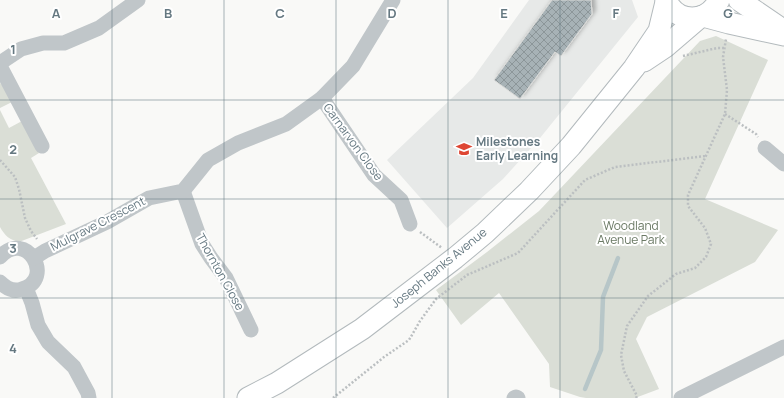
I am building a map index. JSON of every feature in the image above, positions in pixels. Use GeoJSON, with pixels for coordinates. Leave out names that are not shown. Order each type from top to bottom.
{"type":"FeatureCollection","features":[{"type":"Feature","properties":{"kind":"street"},"geometry":{"type":"LineString","coordinates":[[0,63],[21,49],[43,43],[64,43],[99,28],[138,0]]}},
{"type":"Feature","properties":{"kind":"street"},"geometry":{"type":"LineString","coordinates":[[183,191],[208,160],[238,143],[286,124],[322,98],[353,66],[393,0]]}},
{"type":"Feature","properties":{"kind":"street","name":"Joseph Banks Avenue"},"geometry":{"type":"LineString","coordinates":[[634,68],[665,47],[702,16],[715,8],[719,0]]}},
{"type":"Feature","properties":{"kind":"street"},"geometry":{"type":"LineString","coordinates":[[739,0],[784,31]]}},
{"type":"Feature","properties":{"kind":"street"},"geometry":{"type":"LineString","coordinates":[[666,1],[672,10],[690,18],[702,16],[784,35]]}},
{"type":"Feature","properties":{"kind":"street","name":"Joseph Banks Avenue"},"geometry":{"type":"LineString","coordinates":[[248,398],[277,383],[362,329],[456,258],[529,191],[571,146],[634,68],[659,31],[666,1]]}},
{"type":"Feature","properties":{"kind":"street"},"geometry":{"type":"LineString","coordinates":[[0,66],[42,146]]}},
{"type":"Feature","properties":{"kind":"street","name":"Carnarvon Close"},"geometry":{"type":"LineString","coordinates":[[322,98],[374,175],[401,200],[410,224]]}},
{"type":"Feature","properties":{"kind":"street"},"geometry":{"type":"LineString","coordinates":[[765,148],[784,164]]}},
{"type":"Feature","properties":{"kind":"street","name":"Mulgrave Crescent"},"geometry":{"type":"LineString","coordinates":[[40,254],[107,222],[149,198],[183,191]]}},
{"type":"Feature","properties":{"kind":"street","name":"Thornton Close"},"geometry":{"type":"LineString","coordinates":[[183,191],[202,244],[226,278],[251,330]]}},
{"type":"Feature","properties":{"kind":"street"},"geometry":{"type":"LineString","coordinates":[[0,282],[12,290],[26,288],[32,284],[38,271],[37,264],[40,254],[29,253],[23,249],[16,248],[1,252]]}},
{"type":"Feature","properties":{"kind":"street"},"geometry":{"type":"LineString","coordinates":[[26,288],[38,325],[48,342],[74,367],[88,393],[89,398]]}},
{"type":"Feature","properties":{"kind":"street"},"geometry":{"type":"LineString","coordinates":[[681,398],[784,347]]}},
{"type":"Feature","properties":{"kind":"path"},"geometry":{"type":"LineString","coordinates":[[636,398],[624,371],[621,355],[627,326],[648,296],[676,274],[695,268],[706,257],[711,244],[705,228],[688,206],[688,195],[725,114],[726,90],[723,57],[729,23]]}},
{"type":"Feature","properties":{"kind":"path"},"geometry":{"type":"LineString","coordinates":[[725,114],[756,134],[765,148]]}},
{"type":"Feature","properties":{"kind":"path"},"geometry":{"type":"LineString","coordinates":[[333,398],[384,357],[409,340],[420,321],[436,299],[467,275],[518,253],[585,180],[615,167],[706,156]]}},
{"type":"Feature","properties":{"kind":"path"},"geometry":{"type":"LineString","coordinates":[[0,160],[15,177],[25,218],[40,254]]}},
{"type":"Feature","properties":{"kind":"path"},"geometry":{"type":"LineString","coordinates":[[410,224],[456,258]]}},
{"type":"Feature","properties":{"kind":"shaded area"},"geometry":{"type":"Polygon","coordinates":[[[529,0],[632,0],[638,17],[540,138],[503,179],[447,228],[387,160],[473,78],[529,0]]]}},
{"type":"Feature","properties":{"kind":"green space","name":"Woodland Avenue Park"},"geometry":{"type":"Polygon","coordinates":[[[716,36],[768,60],[705,199],[778,230],[755,262],[647,317],[636,339],[659,389],[635,398],[586,398],[550,387],[549,364],[499,293],[461,325],[436,290],[539,211],[700,41],[716,36]]]}},
{"type":"Feature","properties":{"kind":"green space"},"geometry":{"type":"Polygon","coordinates":[[[0,83],[12,102],[0,108],[0,83]]]}},
{"type":"Feature","properties":{"kind":"green space"},"geometry":{"type":"Polygon","coordinates":[[[0,110],[9,128],[22,121],[39,153],[31,158],[66,224],[19,242],[8,237],[0,227],[0,110]]]}},
{"type":"Feature","properties":{"kind":"building"},"geometry":{"type":"Polygon","coordinates":[[[552,0],[591,0],[592,14],[561,56],[555,52],[520,99],[494,80],[552,0]]]}},
{"type":"Feature","properties":{"kind":"waterway"},"geometry":{"type":"LineString","coordinates":[[585,389],[601,350],[603,297],[618,258]]}},
{"type":"Feature","properties":{"kind":"place","name":"Milestones Early Learning"},"geometry":{"type":"Point","coordinates":[464,149]}}]}
